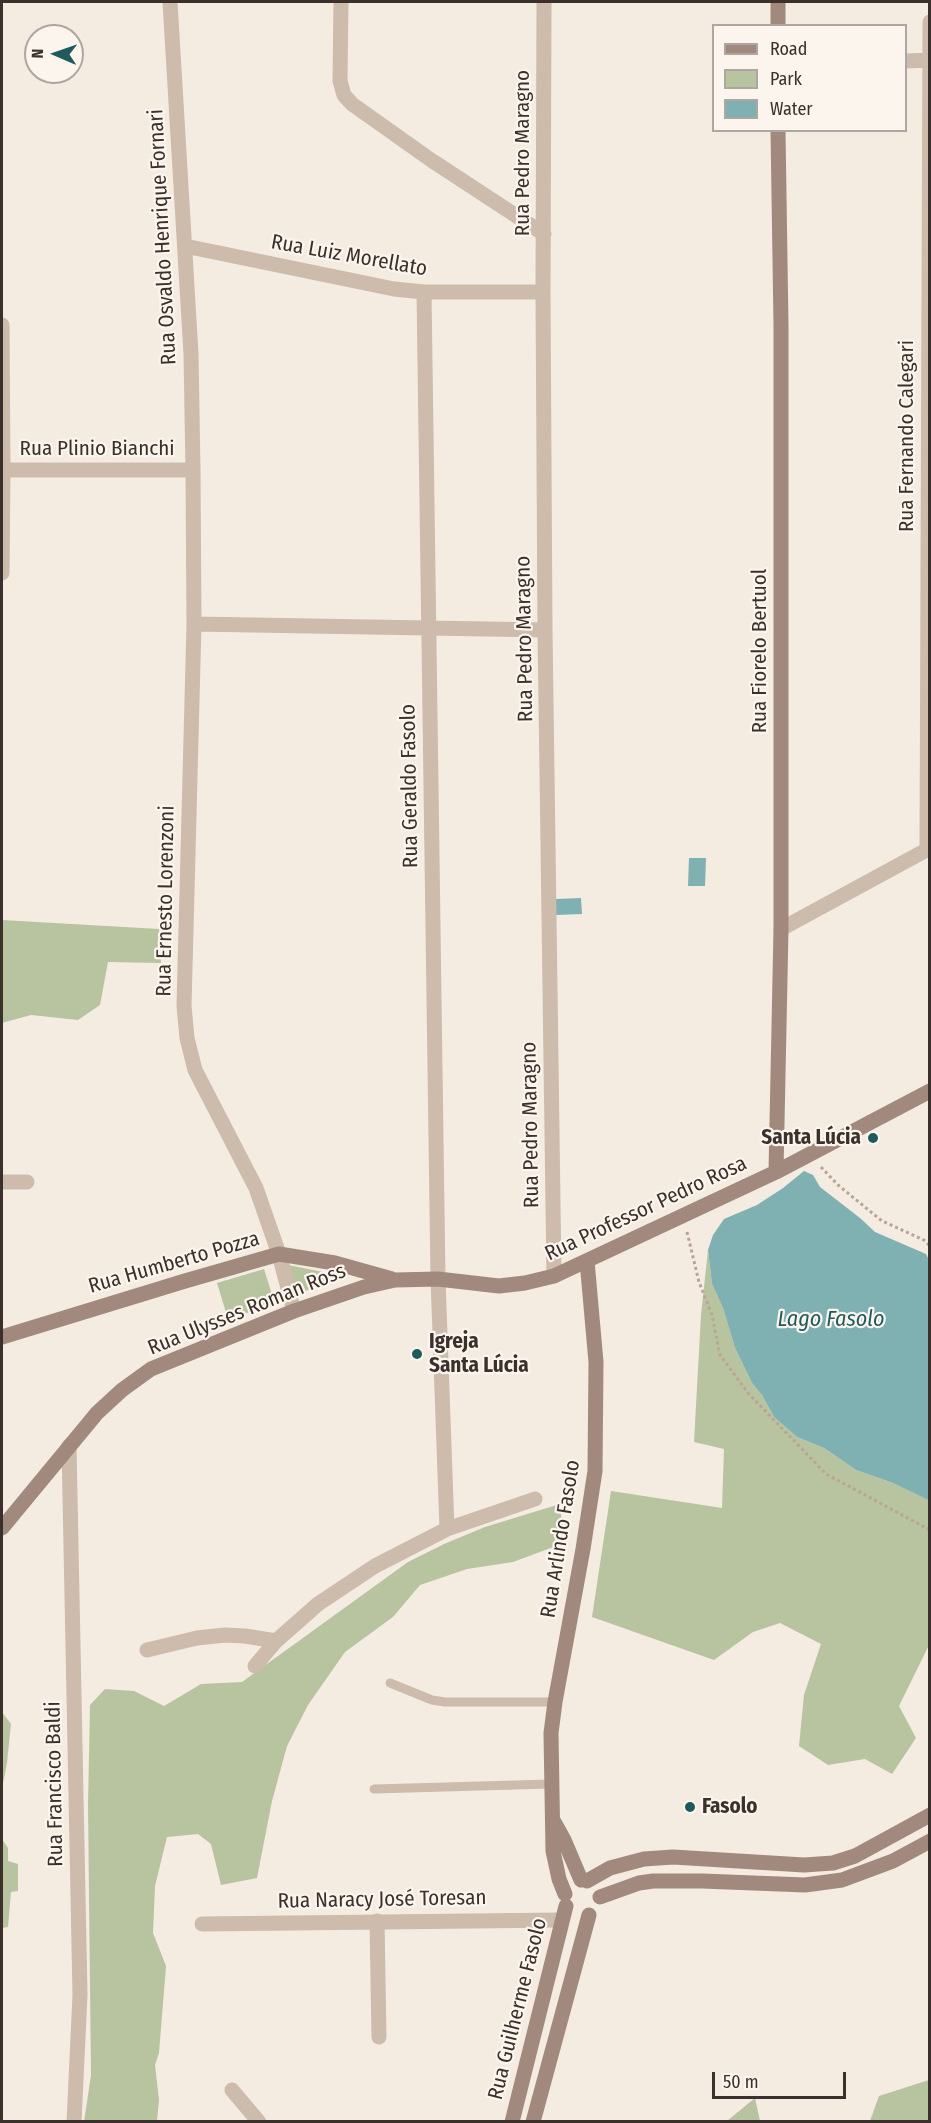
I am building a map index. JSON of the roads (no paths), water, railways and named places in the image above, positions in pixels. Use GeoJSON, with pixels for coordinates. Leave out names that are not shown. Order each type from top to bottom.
{"type":"FeatureCollection","features":[{"type":"Feature","properties":{"kind":"main road"},"geometry":{"type":"LineString","coordinates":[[778,2],[778,24]]}},
{"type":"Feature","properties":{"kind":"main road","name":"Rua Fiorelo Bertuol"},"geometry":{"type":"LineString","coordinates":[[776,1172],[781,929],[781,326],[778,132]]}},
{"type":"Feature","properties":{"kind":"main road","name":"Rua Professor Pedro Rosa"},"geometry":{"type":"LineString","coordinates":[[395,1280],[438,1279],[499,1286],[554,1276],[776,1172],[930,1091]]}},
{"type":"Feature","properties":{"kind":"main road","name":"Rua Humberto Pozza"},"geometry":{"type":"LineString","coordinates":[[2,1337],[279,1254],[335,1263],[395,1280]]}},
{"type":"Feature","properties":{"kind":"main road","name":"Rua Arlindo Fasolo"},"geometry":{"type":"LineString","coordinates":[[564,1907],[555,1865],[551,1733],[595,1471],[596,1362],[587,1261]]}},
{"type":"Feature","properties":{"kind":"main road","name":"Rua Ulysses Roman Ross"},"geometry":{"type":"LineString","coordinates":[[2,1528],[97,1413],[122,1390],[151,1370],[294,1311],[364,1287],[395,1280]]}},
{"type":"Feature","properties":{"kind":"main road"},"geometry":{"type":"LineString","coordinates":[[554,1822],[584,1880],[598,1890],[600,1897],[597,1908],[589,1915],[576,1916],[564,1907],[570,1884],[584,1880],[610,1868],[644,1859],[673,1857],[804,1865],[833,1863],[855,1856],[930,1815]]}},
{"type":"Feature","properties":{"kind":"main road"},"geometry":{"type":"LineString","coordinates":[[600,1897],[639,1883],[653,1881],[806,1885],[842,1880],[893,1861],[930,1841]]}},
{"type":"Feature","properties":{"kind":"main road","name":"Rua Guilherme Fasolo"},"geometry":{"type":"LineString","coordinates":[[512,2121],[564,1907]]}},
{"type":"Feature","properties":{"kind":"main road","name":"Rua Guilherme Fasolo"},"geometry":{"type":"LineString","coordinates":[[533,2121],[589,1915]]}},
{"type":"Feature","properties":{"kind":"street","name":"Rua Osvaldo Henrique Fornari"},"geometry":{"type":"LineString","coordinates":[[170,2],[191,354],[193,470]]}},
{"type":"Feature","properties":{"kind":"street"},"geometry":{"type":"LineString","coordinates":[[341,2],[340,81],[344,95],[352,104],[431,160],[544,234]]}},
{"type":"Feature","properties":{"kind":"street","name":"Rua Pedro Maragno"},"geometry":{"type":"LineString","coordinates":[[544,2],[545,630],[554,1276]]}},
{"type":"Feature","properties":{"kind":"street","name":"Rua Fernando Calegari"},"geometry":{"type":"LineString","coordinates":[[928,849],[930,21]]}},
{"type":"Feature","properties":{"kind":"street"},"geometry":{"type":"LineString","coordinates":[[907,61],[929,60]]}},
{"type":"Feature","properties":{"kind":"street","name":"Rua Luiz Morellato"},"geometry":{"type":"LineString","coordinates":[[185,246],[394,289],[424,292],[543,292]]}},
{"type":"Feature","properties":{"kind":"street","name":"Rua Geraldo Fasolo"},"geometry":{"type":"LineString","coordinates":[[424,292],[438,1279],[447,1530]]}},
{"type":"Feature","properties":{"kind":"street"},"geometry":{"type":"LineString","coordinates":[[2,325],[2,573]]}},
{"type":"Feature","properties":{"kind":"street","name":"Rua Plinio Bianchi"},"geometry":{"type":"LineString","coordinates":[[2,470],[193,470]]}},
{"type":"Feature","properties":{"kind":"street","name":"Rua Ernesto Lorenzoni"},"geometry":{"type":"LineString","coordinates":[[193,470],[194,624],[184,1006],[187,1038],[195,1070],[256,1188],[279,1254],[294,1311]]}},
{"type":"Feature","properties":{"kind":"street"},"geometry":{"type":"LineString","coordinates":[[194,624],[545,630]]}},
{"type":"Feature","properties":{"kind":"street"},"geometry":{"type":"LineString","coordinates":[[781,929],[928,849]]}},
{"type":"Feature","properties":{"kind":"street"},"geometry":{"type":"LineString","coordinates":[[2,1182],[27,1182]]}},
{"type":"Feature","properties":{"kind":"street","name":"Rua Francisco Baldi"},"geometry":{"type":"LineString","coordinates":[[69,1446],[80,1995],[74,2121]]}},
{"type":"Feature","properties":{"kind":"street"},"geometry":{"type":"LineString","coordinates":[[255,1666],[276,1641],[318,1604],[375,1566],[447,1530],[535,1499]]}},
{"type":"Feature","properties":{"kind":"street"},"geometry":{"type":"LineString","coordinates":[[147,1650],[197,1638],[225,1635],[276,1641]]}},
{"type":"Feature","properties":{"kind":"street","name":"Rua Naracy José Toresan"},"geometry":{"type":"LineString","coordinates":[[202,1924],[377,1921],[564,1907]]}},
{"type":"Feature","properties":{"kind":"street"},"geometry":{"type":"LineString","coordinates":[[377,1921],[379,2037]]}},
{"type":"Feature","properties":{"kind":"street"},"geometry":{"type":"LineString","coordinates":[[232,2090],[259,2121]]}},
{"type":"Feature","properties":{"kind":"lane"},"geometry":{"type":"LineString","coordinates":[[390,1683],[432,1701],[555,1702]]}},
{"type":"Feature","properties":{"kind":"lane"},"geometry":{"type":"LineString","coordinates":[[374,1789],[551,1784]]}},
{"type":"Feature","properties":{"kind":"water"},"geometry":{"type":"Polygon","coordinates":[[[689,858],[706,858],[705,886],[688,886],[689,858]]]}},
{"type":"Feature","properties":{"kind":"water"},"geometry":{"type":"Polygon","coordinates":[[[581,898],[582,914],[556,915],[556,899],[581,898]]]}},
{"type":"Feature","properties":{"kind":"water","name":"Lago Fasolo"},"geometry":{"type":"Polygon","coordinates":[[[804,1171],[813,1175],[820,1187],[875,1232],[926,1254],[929,1260],[929,1500],[893,1483],[856,1470],[824,1448],[797,1437],[774,1417],[762,1395],[752,1383],[735,1348],[723,1308],[712,1284],[708,1250],[713,1235],[724,1219],[757,1205],[804,1171]]]}},
{"type":"Feature","properties":{"kind":"place","name":"Santa Lúcia"},"geometry":{"type":"Point","coordinates":[873,1138]}},
{"type":"Feature","properties":{"kind":"place","name":"Igreja Santa Lúcia"},"geometry":{"type":"Point","coordinates":[417,1354]}},
{"type":"Feature","properties":{"kind":"place","name":"Fasolo"},"geometry":{"type":"Point","coordinates":[690,1807]}}]}
